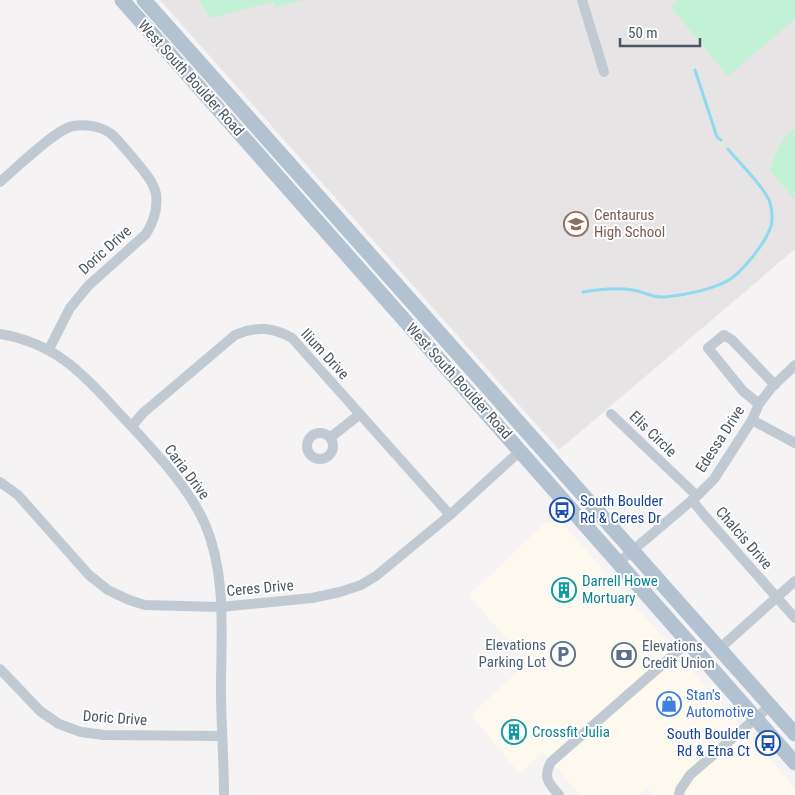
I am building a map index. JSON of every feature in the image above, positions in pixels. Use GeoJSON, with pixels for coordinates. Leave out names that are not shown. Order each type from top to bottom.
{"type":"FeatureCollection","features":[{"type":"Feature","properties":{"kind":"main road","name":"West South Boulder Road"},"geometry":{"type":"LineString","coordinates":[[122,0],[795,763]]}},
{"type":"Feature","properties":{"kind":"main road","name":"West South Boulder Road"},"geometry":{"type":"LineString","coordinates":[[144,0],[795,734]]}},
{"type":"Feature","properties":{"kind":"street"},"geometry":{"type":"LineString","coordinates":[[582,0],[604,72]]}},
{"type":"Feature","properties":{"kind":"street","name":"Doric Drive"},"geometry":{"type":"LineString","coordinates":[[0,182],[58,132],[71,126],[84,125],[96,127],[111,134],[150,180],[156,194],[156,210],[152,225],[146,234],[88,286],[70,308],[49,349]]}},
{"type":"Feature","properties":{"kind":"street","name":"Ilium Drive"},"geometry":{"type":"LineString","coordinates":[[132,426],[142,413],[235,335],[247,330],[264,328],[281,332],[292,338],[450,516]]}},
{"type":"Feature","properties":{"kind":"street","name":"Caria Drive"},"geometry":{"type":"LineString","coordinates":[[0,334],[16,336],[49,349],[92,383],[132,426],[187,493],[205,525],[214,552],[220,588],[221,736],[224,795]]}},
{"type":"Feature","properties":{"kind":"street"},"geometry":{"type":"LineString","coordinates":[[759,404],[743,391],[708,348],[724,335],[732,340],[775,385]]}},
{"type":"Feature","properties":{"kind":"street","name":"Edessa Drive"},"geometry":{"type":"LineString","coordinates":[[619,562],[695,498],[714,479],[752,420],[759,404],[795,365]]}},
{"type":"Feature","properties":{"kind":"street"},"geometry":{"type":"LineString","coordinates":[[331,438],[360,414]]}},
{"type":"Feature","properties":{"kind":"street","name":"Elis Circle"},"geometry":{"type":"LineString","coordinates":[[611,414],[695,498]]}},
{"type":"Feature","properties":{"kind":"street"},"geometry":{"type":"LineString","coordinates":[[752,420],[795,443]]}},
{"type":"Feature","properties":{"kind":"street","name":"Ceres Drive"},"geometry":{"type":"LineString","coordinates":[[0,482],[18,495],[90,575],[108,590],[145,605],[220,607],[312,598],[361,585],[376,576],[450,516],[520,451]]}},
{"type":"Feature","properties":{"kind":"street","name":"Chalcis Drive"},"geometry":{"type":"LineString","coordinates":[[695,498],[795,618]]}},
{"type":"Feature","properties":{"kind":"street"},"geometry":{"type":"LineString","coordinates":[[719,649],[795,581]]}},
{"type":"Feature","properties":{"kind":"street"},"geometry":{"type":"LineString","coordinates":[[559,795],[551,786],[547,777],[547,769],[551,762],[688,642]]}},
{"type":"Feature","properties":{"kind":"street","name":"Doric Drive"},"geometry":{"type":"LineString","coordinates":[[0,669],[40,711],[59,724],[81,732],[104,735],[221,736]]}},
{"type":"Feature","properties":{"kind":"street"},"geometry":{"type":"LineString","coordinates":[[679,795],[680,790],[690,775],[770,706]]}},
{"type":"Feature","properties":{"kind":"shaded area","name":"Centaurus High School"},"geometry":{"type":"Polygon","coordinates":[[[160,0],[795,0],[795,249],[559,450],[160,0]]]}},
{"type":"Feature","properties":{"kind":"shaded area"},"geometry":{"type":"Polygon","coordinates":[[[561,522],[795,788],[795,795],[653,795],[647,788],[640,795],[580,795],[543,752],[520,774],[471,715],[527,663],[469,595],[545,523],[561,522]]]}},
{"type":"Feature","properties":{"kind":"green space"},"geometry":{"type":"Polygon","coordinates":[[[199,0],[304,0],[275,7],[273,2],[210,18],[199,0]]]}},
{"type":"Feature","properties":{"kind":"green space"},"geometry":{"type":"Polygon","coordinates":[[[678,0],[795,0],[795,19],[728,76],[671,7],[678,0]]]}},
{"type":"Feature","properties":{"kind":"green space"},"geometry":{"type":"Polygon","coordinates":[[[795,129],[795,199],[770,171],[782,142],[795,129]]]}},
{"type":"Feature","properties":{"kind":"waterway"},"geometry":{"type":"LineString","coordinates":[[695,70],[717,137],[721,140]]}},
{"type":"Feature","properties":{"kind":"waterway"},"geometry":{"type":"LineString","coordinates":[[583,292],[620,289],[637,291],[656,297],[666,297],[709,288],[725,282],[737,274],[765,239],[771,226],[772,213],[766,194],[728,149]]}},
{"type":"Feature","properties":{"kind":"place","name":"Centaurus High School"},"geometry":{"type":"Point","coordinates":[576,224]}},
{"type":"Feature","properties":{"kind":"place","name":"South Boulder Rd & Ceres Dr"},"geometry":{"type":"Point","coordinates":[562,510]}},
{"type":"Feature","properties":{"kind":"place","name":"Darrell Howe Mortuary"},"geometry":{"type":"Point","coordinates":[564,590]}},
{"type":"Feature","properties":{"kind":"place","name":"Elevations Parking Lot"},"geometry":{"type":"Point","coordinates":[563,654]}},
{"type":"Feature","properties":{"kind":"place","name":"Elevations Credit Union"},"geometry":{"type":"Point","coordinates":[624,655]}},
{"type":"Feature","properties":{"kind":"place","name":"Stan's Automotive"},"geometry":{"type":"Point","coordinates":[669,704]}},
{"type":"Feature","properties":{"kind":"place","name":"Crossfit Julia"},"geometry":{"type":"Point","coordinates":[514,732]}},
{"type":"Feature","properties":{"kind":"place","name":"South Boulder Rd & Etna Ct"},"geometry":{"type":"Point","coordinates":[768,743]}}]}
